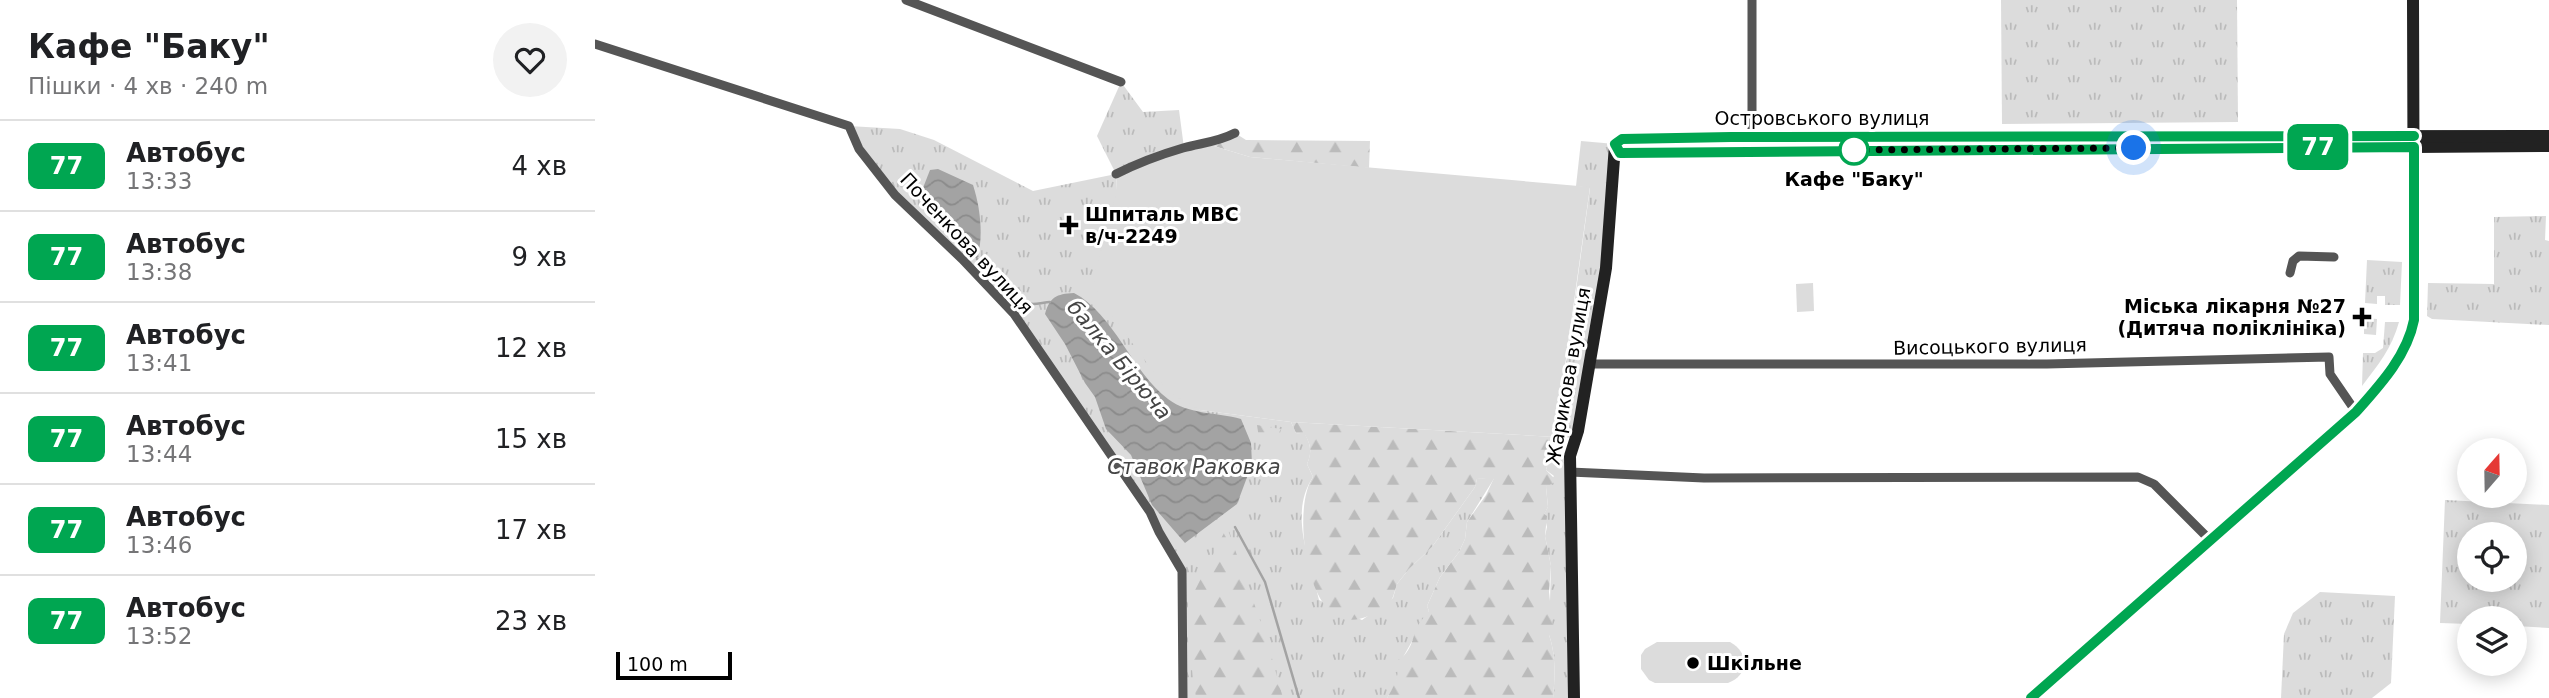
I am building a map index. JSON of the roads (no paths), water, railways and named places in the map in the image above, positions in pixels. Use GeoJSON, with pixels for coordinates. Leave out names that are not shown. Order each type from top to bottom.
{"type":"FeatureCollection","features":[{"type":"Feature","properties":{"kind":"street"},"geometry":{"type":"LineString","coordinates":[[906,0],[1121,82]]}},
{"type":"Feature","properties":{"kind":"street"},"geometry":{"type":"LineString","coordinates":[[1752,0],[1752,137]]}},
{"type":"Feature","properties":{"kind":"street"},"geometry":{"type":"LineString","coordinates":[[2031,698],[2356,412],[2395,365],[2407,344],[2412,331],[2415,259],[2413,0]]}},
{"type":"Feature","properties":{"kind":"street","name":"Поченкова вулиця"},"geometry":{"type":"LineString","coordinates":[[595,44],[849,127],[859,149],[895,195],[933,230],[1014,314],[1150,512],[1182,571],[1183,698]]}},
{"type":"Feature","properties":{"kind":"street"},"geometry":{"type":"LineString","coordinates":[[1116,174],[1141,161],[1184,148],[1221,141],[1235,133]]}},
{"type":"Feature","properties":{"kind":"street","name":"Островського вулиця"},"geometry":{"type":"LineString","coordinates":[[2549,136],[2414,141],[1620,153],[1615,144],[1622,139],[1752,137],[2414,141],[2549,146]]}},
{"type":"Feature","properties":{"kind":"street","name":"Жарикова вулиця"},"geometry":{"type":"LineString","coordinates":[[1574,698],[1570,456],[1578,431],[1606,268],[1615,144]]}},
{"type":"Feature","properties":{"kind":"street"},"geometry":{"type":"LineString","coordinates":[[2290,273],[2293,261],[2298,256],[2334,257]]}},
{"type":"Feature","properties":{"kind":"street","name":"Висоцького вулиця"},"geometry":{"type":"LineString","coordinates":[[1589,364],[2034,364],[2329,357],[2330,374],[2356,412]]}},
{"type":"Feature","properties":{"kind":"street"},"geometry":{"type":"LineString","coordinates":[[1570,472],[1704,478],[2138,477],[2154,484],[2210,540]]}},
{"type":"Feature","properties":{"kind":"water"},"geometry":{"type":"Polygon","coordinates":[[[938,169],[973,185],[980,222],[977,259],[944,228],[921,193],[930,170],[938,169]]]}},
{"type":"Feature","properties":{"kind":"water","name":"Ставок Раковка"},"geometry":{"type":"Polygon","coordinates":[[[1074,293],[1101,315],[1155,388],[1168,399],[1194,411],[1241,419],[1251,443],[1252,464],[1237,504],[1185,543],[1152,505],[1131,455],[1106,429],[1095,397],[1045,314],[1055,297],[1074,293]]]}},
{"type":"Feature","properties":{"kind":"waterway","name":"балка Бірюча"},"geometry":{"type":"LineString","coordinates":[[977,259],[1019,298],[1033,304],[1050,302]]}},
{"type":"Feature","properties":{"kind":"waterway","name":"балка Бірюча"},"geometry":{"type":"LineString","coordinates":[[1235,527],[1265,582],[1299,698]]}},
{"type":"Feature","properties":{"kind":"place","name":"Кафе \"Баку\""},"geometry":{"type":"Point","coordinates":[1854,150]}},
{"type":"Feature","properties":{"kind":"place","name":"Шпиталь МВС в/ч-2249"},"geometry":{"type":"Point","coordinates":[1069,225]}},
{"type":"Feature","properties":{"kind":"place","name":"Міська лікарня №27 (Дитяча поліклініка)"},"geometry":{"type":"Point","coordinates":[2362,317]}},
{"type":"Feature","properties":{"kind":"place","name":"Шкільне"},"geometry":{"type":"Point","coordinates":[1693,663]}}]}
